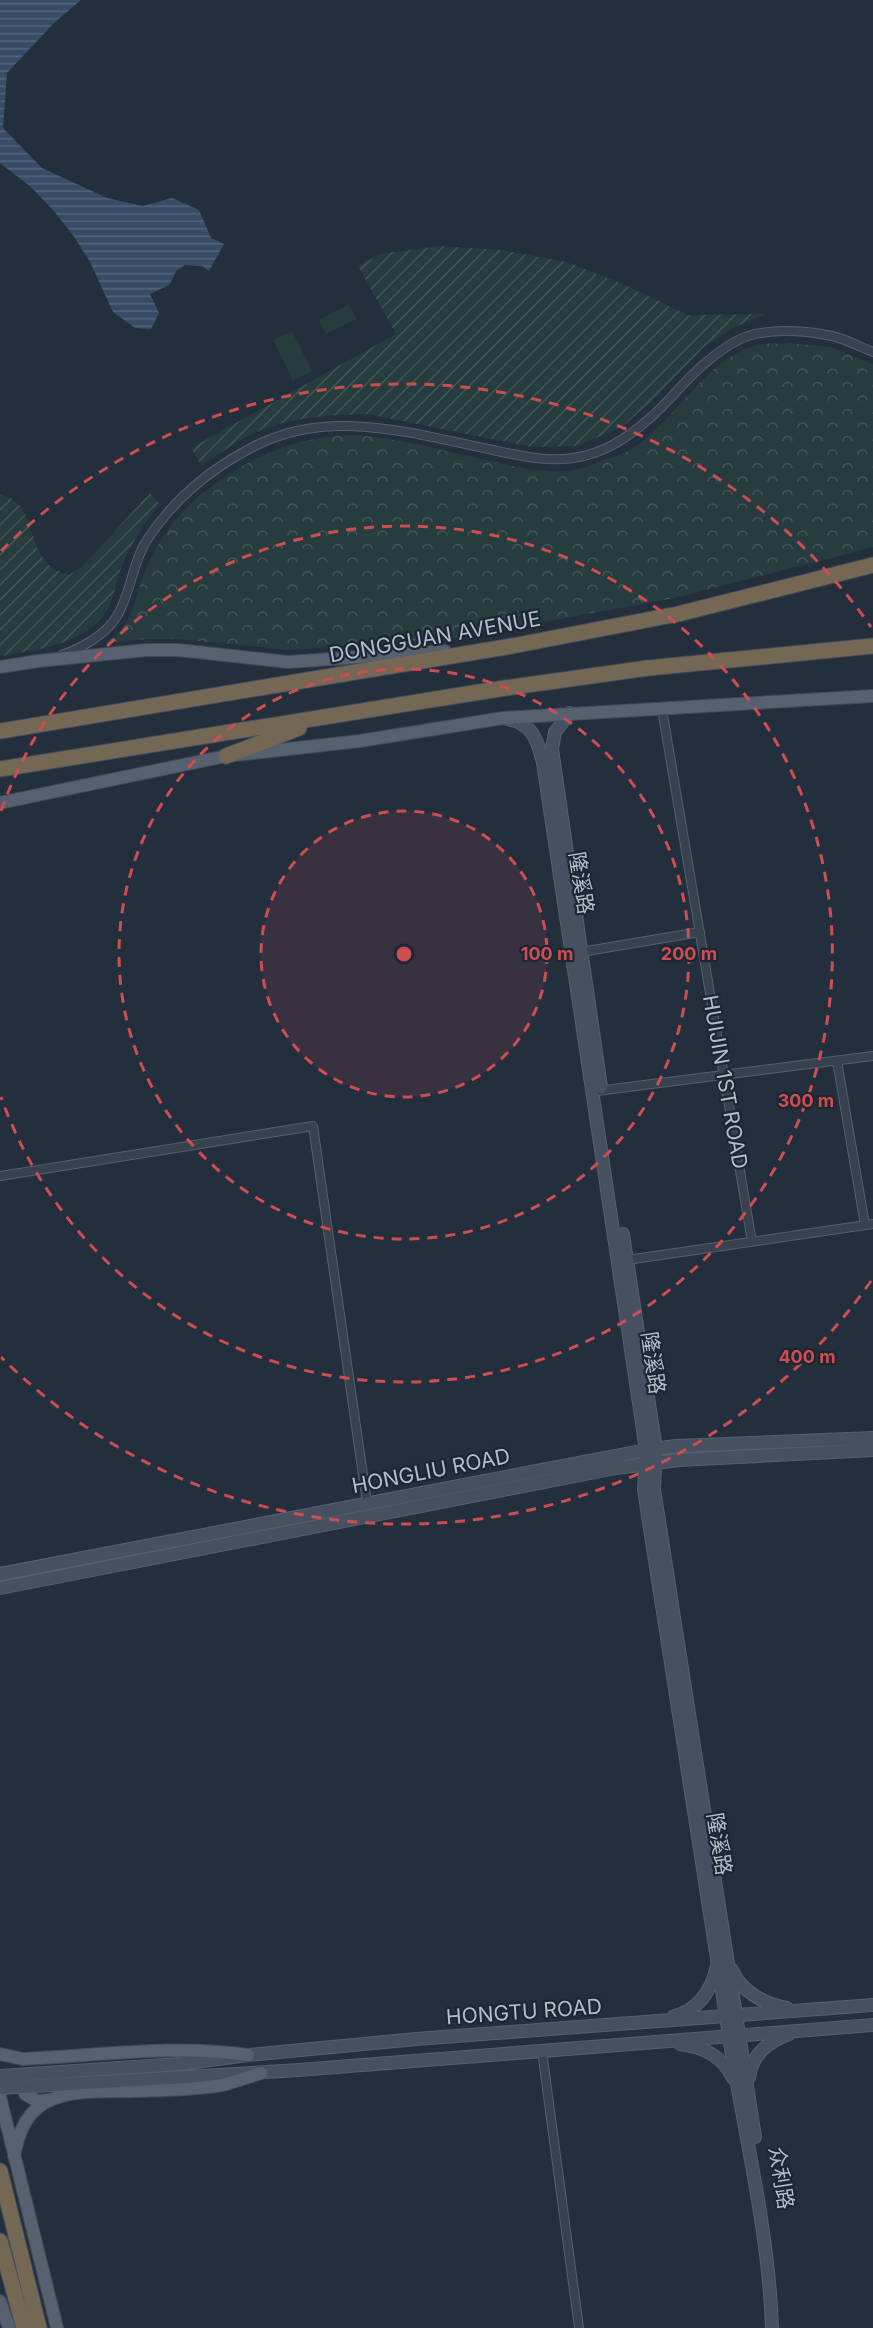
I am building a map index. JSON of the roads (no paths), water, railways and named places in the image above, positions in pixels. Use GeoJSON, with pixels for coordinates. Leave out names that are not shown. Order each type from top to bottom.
{"type":"FeatureCollection","features":[{"type":"Feature","properties":{"kind":"highway","name":"DONGGUAN AVENUE"},"geometry":{"type":"LineString","coordinates":[[0,730],[512,646],[678,614],[873,565]]}},
{"type":"Feature","properties":{"kind":"highway"},"geometry":{"type":"LineString","coordinates":[[0,769],[505,688],[648,668],[873,646]]}},
{"type":"Feature","properties":{"kind":"highway"},"geometry":{"type":"LineString","coordinates":[[226,756],[327,717]]}},
{"type":"Feature","properties":{"kind":"highway"},"geometry":{"type":"LineString","coordinates":[[0,2171],[39,2328]]}},
{"type":"Feature","properties":{"kind":"highway"},"geometry":{"type":"LineString","coordinates":[[0,2241],[24,2328]]}},
{"type":"Feature","properties":{"kind":"main road"},"geometry":{"type":"LineString","coordinates":[[0,667],[146,650],[178,650],[288,662],[512,646]]}},
{"type":"Feature","properties":{"kind":"main road"},"geometry":{"type":"LineString","coordinates":[[1,803],[125,779],[226,756],[360,741],[503,718],[873,696]]}},
{"type":"Feature","properties":{"kind":"main road"},"geometry":{"type":"LineString","coordinates":[[0,2054],[22,2060],[181,2050],[222,2051],[248,2055]]}},
{"type":"Feature","properties":{"kind":"main road"},"geometry":{"type":"LineString","coordinates":[[46,2059],[30,2064],[24,2070],[21,2082],[25,2094],[37,2101],[70,2094],[222,2085],[261,2073]]}},
{"type":"Feature","properties":{"kind":"main road"},"geometry":{"type":"LineString","coordinates":[[0,2097],[57,2328]]}},
{"type":"Feature","properties":{"kind":"main road"},"geometry":{"type":"LineString","coordinates":[[14,2156],[23,2123],[51,2099]]}},
{"type":"Feature","properties":{"kind":"main road"},"geometry":{"type":"LineString","coordinates":[[0,2301],[9,2328]]}},
{"type":"Feature","properties":{"kind":"street"},"geometry":{"type":"LineString","coordinates":[[51,660],[102,633],[116,617],[146,542],[167,511],[195,484],[227,462],[278,436],[311,429],[366,425],[530,458],[579,457],[629,436],[662,408],[708,360],[730,344],[755,334],[789,332],[833,336],[873,352]]}},
{"type":"Feature","properties":{"kind":"street","name":"HUIJIN 1ST ROAD"},"geometry":{"type":"LineString","coordinates":[[662,709],[752,1242]]}},
{"type":"Feature","properties":{"kind":"street","name":"隆溪路"},"geometry":{"type":"LineString","coordinates":[[570,713],[555,732],[552,748],[581,952],[597,1091],[651,1450]]}},
{"type":"Feature","properties":{"kind":"street","name":"隆溪路"},"geometry":{"type":"LineString","coordinates":[[503,718],[525,724],[538,744],[543,764],[627,1260],[654,1489],[735,2035]]}},
{"type":"Feature","properties":{"kind":"street"},"geometry":{"type":"LineString","coordinates":[[581,952],[700,932]]}},
{"type":"Feature","properties":{"kind":"street"},"geometry":{"type":"LineString","coordinates":[[597,1091],[873,1056]]}},
{"type":"Feature","properties":{"kind":"street"},"geometry":{"type":"LineString","coordinates":[[627,1260],[869,1225],[837,1061]]}},
{"type":"Feature","properties":{"kind":"street"},"geometry":{"type":"LineString","coordinates":[[0,1176],[313,1126],[367,1503]]}},
{"type":"Feature","properties":{"kind":"street","name":"HONGLIU ROAD"},"geometry":{"type":"LineString","coordinates":[[0,1574],[676,1446],[873,1438]]}},
{"type":"Feature","properties":{"kind":"street","name":"HONGLIU ROAD"},"geometry":{"type":"LineString","coordinates":[[0,1587],[616,1468],[873,1450]]}},
{"type":"Feature","properties":{"kind":"street"},"geometry":{"type":"LineString","coordinates":[[662,2021],[677,2016],[702,2001],[710,1990],[723,1961],[742,1987],[758,1998],[776,2006],[800,2011]]}},
{"type":"Feature","properties":{"kind":"street","name":"HONGTU ROAD"},"geometry":{"type":"LineString","coordinates":[[0,2076],[180,2064],[416,2039],[873,2005]]}},
{"type":"Feature","properties":{"kind":"street","name":"HONGTU ROAD"},"geometry":{"type":"LineString","coordinates":[[0,2088],[261,2073],[873,2025]]}},
{"type":"Feature","properties":{"kind":"street"},"geometry":{"type":"LineString","coordinates":[[743,2090],[756,2055],[781,2038],[802,2030]]}},
{"type":"Feature","properties":{"kind":"street","name":"众利路"},"geometry":{"type":"LineString","coordinates":[[735,2035],[769,2272],[772,2328]]}},
{"type":"Feature","properties":{"kind":"street"},"geometry":{"type":"LineString","coordinates":[[661,2041],[709,2051],[721,2059],[743,2090]]}},
{"type":"Feature","properties":{"kind":"street"},"geometry":{"type":"LineString","coordinates":[[542,2051],[579,2328]]}},
{"type":"Feature","properties":{"kind":"street","name":"众利路"},"geometry":{"type":"LineString","coordinates":[[743,2090],[776,2270],[779,2328]]}},
{"type":"Feature","properties":{"kind":"water"},"geometry":{"type":"Polygon","coordinates":[[[0,0],[81,0],[54,23],[7,73],[3,128],[42,168],[107,198],[143,206],[172,198],[199,210],[211,238],[224,244],[209,271],[202,266],[185,265],[177,270],[169,285],[150,294],[159,313],[151,329],[135,328],[113,312],[90,262],[73,235],[31,187],[0,163],[0,0]]]}}]}
